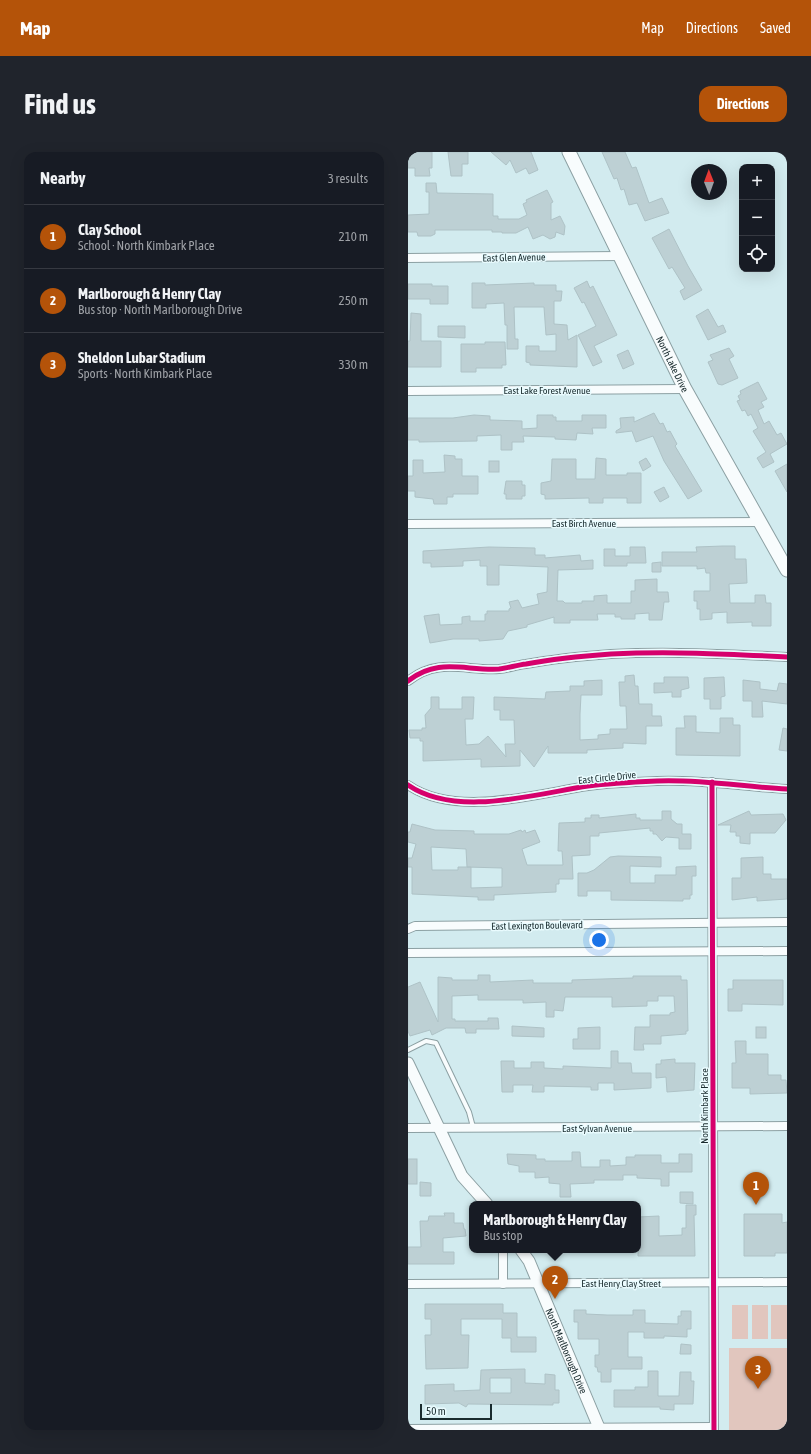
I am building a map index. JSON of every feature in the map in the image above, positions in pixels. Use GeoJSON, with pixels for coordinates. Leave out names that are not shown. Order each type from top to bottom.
{"type":"FeatureCollection","features":[{"type":"Feature","properties":{"kind":"main road","name":"North Lake Drive"},"geometry":{"type":"LineString","coordinates":[[569,152],[685,389],[787,570]]}},
{"type":"Feature","properties":{"kind":"street","name":"East Glen Avenue"},"geometry":{"type":"LineString","coordinates":[[408,258],[620,256]]}},
{"type":"Feature","properties":{"kind":"street","name":"East Lake Forest Avenue"},"geometry":{"type":"LineString","coordinates":[[408,391],[685,389]]}},
{"type":"Feature","properties":{"kind":"street","name":"East Birch Avenue"},"geometry":{"type":"LineString","coordinates":[[408,524],[760,522]]}},
{"type":"Feature","properties":{"kind":"street"},"geometry":{"type":"LineString","coordinates":[[408,681],[430,668],[446,666],[501,668],[610,654],[692,652],[787,657]]}},
{"type":"Feature","properties":{"kind":"street","name":"East Circle Drive"},"geometry":{"type":"LineString","coordinates":[[408,785],[418,792],[434,797],[471,801],[515,800],[604,784],[658,781],[712,782],[787,789]]}},
{"type":"Feature","properties":{"kind":"street","name":"North Kimbark Place"},"geometry":{"type":"LineString","coordinates":[[712,782],[715,1282],[714,1428]]}},
{"type":"Feature","properties":{"kind":"street","name":"East Lexington Boulevard"},"geometry":{"type":"LineString","coordinates":[[408,929],[414,926],[787,922]]}},
{"type":"Feature","properties":{"kind":"street"},"geometry":{"type":"LineString","coordinates":[[408,953],[787,951]]}},
{"type":"Feature","properties":{"kind":"street"},"geometry":{"type":"LineString","coordinates":[[408,1063],[437,1127],[462,1176],[483,1201]]}},
{"type":"Feature","properties":{"kind":"street","name":"East Sylvan Avenue"},"geometry":{"type":"LineString","coordinates":[[408,1128],[787,1126]]}},
{"type":"Feature","properties":{"kind":"street"},"geometry":{"type":"LineString","coordinates":[[503,1253],[503,1284]]}},
{"type":"Feature","properties":{"kind":"street","name":"North Marlborough Drive"},"geometry":{"type":"LineString","coordinates":[[523,1253],[528,1261],[600,1429]]}},
{"type":"Feature","properties":{"kind":"street","name":"East Henry Clay Street"},"geometry":{"type":"LineString","coordinates":[[408,1284],[787,1282]]}},
{"type":"Feature","properties":{"kind":"street"},"geometry":{"type":"LineString","coordinates":[[408,1429],[714,1428]]}},
{"type":"Feature","properties":{"kind":"lane"},"geometry":{"type":"LineString","coordinates":[[408,1050],[426,1041],[436,1043],[469,1112],[473,1128]]}},
{"type":"Feature","properties":{"kind":"shaded area"},"geometry":{"type":"Polygon","coordinates":[[[732,1305],[748,1305],[748,1339],[732,1339],[732,1305]]]}},
{"type":"Feature","properties":{"kind":"shaded area"},"geometry":{"type":"Polygon","coordinates":[[[752,1305],[768,1305],[768,1339],[752,1339],[752,1305]]]}},
{"type":"Feature","properties":{"kind":"shaded area"},"geometry":{"type":"Polygon","coordinates":[[[771,1305],[787,1305],[787,1339],[771,1339],[771,1305]]]}},
{"type":"Feature","properties":{"kind":"shaded area"},"geometry":{"type":"Polygon","coordinates":[[[729,1348],[787,1348],[787,1430],[729,1430],[729,1348]]]}},
{"type":"Feature","properties":{"kind":"building"},"geometry":{"type":"Polygon","coordinates":[[[408,152],[432,152],[432,168],[429,168],[430,176],[415,176],[415,168],[408,168],[408,152]]]}},
{"type":"Feature","properties":{"kind":"building"},"geometry":{"type":"Polygon","coordinates":[[[448,152],[468,152],[468,164],[462,164],[462,176],[451,176],[448,152]]]}},
{"type":"Feature","properties":{"kind":"building"},"geometry":{"type":"Polygon","coordinates":[[[491,152],[531,152],[538,170],[529,174],[526,168],[516,173],[510,160],[506,165],[491,152]]]}},
{"type":"Feature","properties":{"kind":"building"},"geometry":{"type":"Polygon","coordinates":[[[602,152],[625,152],[632,168],[636,167],[649,203],[662,198],[669,213],[645,221],[637,203],[629,205],[624,189],[621,190],[617,178],[614,179],[602,152]]]}},
{"type":"Feature","properties":{"kind":"building"},"geometry":{"type":"Polygon","coordinates":[[[426,183],[436,183],[437,193],[493,194],[493,216],[498,216],[498,219],[519,219],[527,215],[523,204],[527,202],[526,200],[547,190],[553,202],[551,203],[551,220],[560,216],[565,226],[564,235],[556,232],[555,237],[550,239],[543,235],[533,239],[528,227],[516,233],[492,232],[492,230],[435,230],[435,234],[431,236],[418,236],[417,232],[408,232],[408,215],[429,214],[429,192],[426,192],[426,183]]]}},
{"type":"Feature","properties":{"kind":"building"},"geometry":{"type":"Polygon","coordinates":[[[669,229],[702,290],[684,300],[680,291],[685,288],[672,267],[669,269],[652,238],[669,229]]]}},
{"type":"Feature","properties":{"kind":"building"},"geometry":{"type":"Polygon","coordinates":[[[587,281],[590,288],[593,286],[617,335],[594,346],[602,362],[593,366],[578,335],[596,326],[584,302],[582,303],[574,288],[587,281]]]}},
{"type":"Feature","properties":{"kind":"building"},"geometry":{"type":"Polygon","coordinates":[[[472,283],[485,283],[485,285],[534,283],[534,285],[556,285],[556,291],[562,291],[561,301],[554,301],[554,324],[567,325],[568,340],[577,335],[577,367],[530,365],[530,363],[526,362],[526,346],[539,346],[539,351],[556,351],[556,334],[546,335],[544,307],[514,307],[515,339],[518,339],[518,349],[507,349],[507,325],[505,325],[504,303],[486,304],[486,308],[472,308],[472,283]]]}},
{"type":"Feature","properties":{"kind":"building"},"geometry":{"type":"Polygon","coordinates":[[[408,284],[448,286],[448,304],[430,304],[430,299],[408,299],[408,284]]]}},
{"type":"Feature","properties":{"kind":"building"},"geometry":{"type":"Polygon","coordinates":[[[708,309],[718,327],[723,325],[726,332],[708,340],[696,316],[708,309]]]}},
{"type":"Feature","properties":{"kind":"building"},"geometry":{"type":"Polygon","coordinates":[[[411,313],[421,314],[421,341],[441,341],[441,367],[408,367],[408,341],[410,341],[411,313]]]}},
{"type":"Feature","properties":{"kind":"building"},"geometry":{"type":"Polygon","coordinates":[[[438,326],[465,326],[465,338],[438,337],[438,326]]]}},
{"type":"Feature","properties":{"kind":"building"},"geometry":{"type":"Polygon","coordinates":[[[485,342],[505,342],[506,365],[502,365],[502,368],[476,368],[476,372],[461,372],[461,344],[485,344],[485,342]]]}},
{"type":"Feature","properties":{"kind":"building"},"geometry":{"type":"Polygon","coordinates":[[[729,348],[734,356],[729,359],[738,378],[722,385],[718,384],[708,362],[713,360],[710,355],[729,348]]]}},
{"type":"Feature","properties":{"kind":"building"},"geometry":{"type":"Polygon","coordinates":[[[628,350],[634,364],[623,369],[617,355],[628,350]]]}},
{"type":"Feature","properties":{"kind":"building"},"geometry":{"type":"Polygon","coordinates":[[[758,382],[767,399],[761,402],[764,407],[758,410],[764,424],[769,421],[777,435],[781,433],[787,444],[770,454],[774,462],[763,468],[757,458],[766,452],[753,431],[758,428],[751,414],[748,416],[745,410],[742,411],[737,401],[740,400],[738,396],[741,394],[740,391],[758,382]]]}},
{"type":"Feature","properties":{"kind":"building"},"geometry":{"type":"Polygon","coordinates":[[[654,413],[660,424],[663,423],[667,432],[670,431],[677,444],[675,446],[702,491],[688,499],[664,461],[653,436],[636,442],[632,431],[616,433],[616,431],[621,428],[620,418],[634,417],[634,422],[654,413]]]}},
{"type":"Feature","properties":{"kind":"building"},"geometry":{"type":"Polygon","coordinates":[[[474,415],[490,416],[490,420],[522,421],[522,429],[537,428],[537,415],[553,415],[553,417],[556,417],[556,421],[582,421],[582,415],[606,415],[606,428],[592,428],[593,434],[577,433],[576,440],[555,439],[555,437],[523,436],[524,442],[512,442],[512,450],[501,450],[501,435],[477,436],[477,441],[419,442],[419,440],[408,440],[408,418],[453,418],[474,415]]]}},
{"type":"Feature","properties":{"kind":"building"},"geometry":{"type":"Polygon","coordinates":[[[444,455],[455,456],[455,459],[462,459],[462,476],[478,476],[478,494],[453,494],[453,497],[447,497],[447,504],[434,504],[433,499],[415,497],[415,491],[408,491],[408,476],[413,476],[413,460],[423,460],[423,473],[445,472],[444,455]]]}},
{"type":"Feature","properties":{"kind":"building"},"geometry":{"type":"Polygon","coordinates":[[[596,458],[606,459],[606,475],[641,473],[641,503],[627,503],[627,498],[603,498],[603,503],[589,503],[589,498],[545,499],[545,495],[541,494],[541,483],[551,481],[552,459],[576,459],[576,479],[595,479],[596,458]]]}},
{"type":"Feature","properties":{"kind":"building"},"geometry":{"type":"Polygon","coordinates":[[[646,458],[651,466],[643,471],[639,462],[646,458]]]}},
{"type":"Feature","properties":{"kind":"building"},"geometry":{"type":"Polygon","coordinates":[[[489,461],[499,461],[499,472],[489,472],[489,461]]]}},
{"type":"Feature","properties":{"kind":"building"},"geometry":{"type":"Polygon","coordinates":[[[787,464],[787,492],[775,471],[787,464]]]}},
{"type":"Feature","properties":{"kind":"building"},"geometry":{"type":"Polygon","coordinates":[[[506,481],[522,481],[522,485],[525,485],[525,496],[522,496],[522,499],[506,499],[506,494],[504,494],[506,481]]]}},
{"type":"Feature","properties":{"kind":"building"},"geometry":{"type":"Polygon","coordinates":[[[664,487],[669,497],[660,502],[654,492],[664,487]]]}},
{"type":"Feature","properties":{"kind":"building"},"geometry":{"type":"Polygon","coordinates":[[[735,546],[735,559],[746,559],[747,583],[729,584],[730,603],[755,603],[755,595],[765,595],[766,603],[771,603],[771,626],[752,626],[752,622],[727,623],[727,612],[712,613],[712,619],[700,620],[700,609],[697,609],[697,601],[694,601],[694,591],[710,591],[710,573],[706,573],[705,568],[697,569],[697,566],[662,566],[662,552],[697,552],[696,547],[735,546]]]}},
{"type":"Feature","properties":{"kind":"building"},"geometry":{"type":"Polygon","coordinates":[[[489,547],[535,548],[535,555],[545,555],[545,558],[580,555],[581,561],[593,560],[593,569],[558,570],[557,601],[563,601],[565,603],[582,603],[582,601],[594,601],[594,596],[607,595],[607,603],[631,603],[631,591],[635,591],[635,580],[657,579],[657,592],[668,592],[669,602],[664,602],[662,620],[649,620],[649,613],[635,614],[635,619],[621,619],[621,617],[615,617],[615,614],[597,614],[598,620],[570,620],[570,623],[554,623],[554,617],[527,625],[527,627],[508,631],[503,639],[479,641],[479,639],[453,639],[430,643],[424,616],[439,614],[440,625],[462,624],[462,617],[470,616],[470,621],[485,621],[485,614],[487,614],[487,611],[509,611],[511,608],[509,602],[518,600],[522,608],[539,604],[537,594],[547,592],[548,567],[499,565],[499,585],[487,585],[487,566],[480,566],[480,560],[463,561],[463,566],[431,567],[431,563],[423,563],[423,551],[489,547]]]}},
{"type":"Feature","properties":{"kind":"building"},"geometry":{"type":"Polygon","coordinates":[[[630,547],[645,547],[646,563],[627,563],[627,566],[604,566],[604,549],[615,549],[615,556],[630,556],[630,547]]]}},
{"type":"Feature","properties":{"kind":"building"},"geometry":{"type":"Polygon","coordinates":[[[661,562],[661,572],[652,572],[652,563],[661,562]]]}},
{"type":"Feature","properties":{"kind":"building"},"geometry":{"type":"Polygon","coordinates":[[[634,675],[635,686],[638,686],[639,704],[652,704],[652,716],[661,716],[662,726],[646,726],[646,744],[623,743],[623,748],[587,750],[587,753],[548,753],[548,746],[534,767],[520,750],[520,766],[481,767],[481,759],[423,761],[423,741],[420,741],[420,738],[410,738],[409,730],[422,730],[422,728],[426,728],[425,715],[431,708],[431,697],[439,697],[439,709],[462,709],[462,697],[474,697],[473,719],[465,719],[466,745],[479,744],[488,736],[506,757],[505,744],[515,744],[514,720],[500,720],[500,710],[494,710],[494,697],[545,699],[546,692],[570,691],[570,686],[584,686],[584,681],[602,680],[602,695],[581,695],[580,740],[598,739],[598,735],[610,734],[610,729],[627,729],[626,706],[620,706],[619,682],[625,682],[625,676],[634,675]]]}},
{"type":"Feature","properties":{"kind":"building"},"geometry":{"type":"Polygon","coordinates":[[[664,677],[688,677],[689,688],[681,690],[681,697],[672,697],[672,692],[654,693],[654,683],[664,683],[664,677]]]}},
{"type":"Feature","properties":{"kind":"building"},"geometry":{"type":"Polygon","coordinates":[[[724,677],[725,696],[721,697],[721,709],[710,709],[710,699],[704,699],[704,678],[724,677]]]}},
{"type":"Feature","properties":{"kind":"building"},"geometry":{"type":"Polygon","coordinates":[[[743,680],[760,682],[760,689],[777,691],[779,683],[787,684],[787,704],[762,701],[763,717],[752,717],[752,701],[743,701],[743,680]]]}},
{"type":"Feature","properties":{"kind":"building"},"geometry":{"type":"Polygon","coordinates":[[[684,716],[696,716],[696,732],[720,733],[720,718],[733,718],[733,725],[740,725],[740,756],[676,755],[676,728],[685,728],[684,716]]]}},
{"type":"Feature","properties":{"kind":"building"},"geometry":{"type":"Polygon","coordinates":[[[783,728],[787,729],[787,751],[779,750],[783,728]]]}},
{"type":"Feature","properties":{"kind":"building"},"geometry":{"type":"Polygon","coordinates":[[[662,811],[671,811],[671,819],[677,824],[682,824],[682,834],[691,834],[691,849],[679,849],[679,838],[666,837],[662,841],[656,834],[653,834],[653,831],[650,831],[650,828],[599,833],[599,836],[590,836],[590,855],[572,856],[573,879],[559,879],[559,884],[556,884],[556,892],[494,895],[494,900],[478,900],[478,897],[412,894],[412,867],[408,867],[408,858],[412,858],[416,844],[408,842],[408,832],[410,832],[412,824],[435,830],[474,831],[474,834],[509,834],[521,830],[522,832],[525,830],[526,833],[535,830],[540,842],[522,849],[527,865],[563,865],[562,851],[558,851],[559,823],[585,822],[585,818],[591,818],[591,815],[599,815],[599,818],[636,814],[636,818],[640,818],[640,820],[662,820],[662,811]],[[431,847],[432,870],[458,870],[458,867],[467,867],[466,849],[431,847]],[[471,867],[471,888],[502,887],[502,868],[471,867]]]}},
{"type":"Feature","properties":{"kind":"building"},"geometry":{"type":"Polygon","coordinates":[[[749,811],[751,815],[783,814],[786,820],[775,833],[750,833],[750,844],[740,843],[740,836],[736,836],[736,832],[730,832],[731,825],[718,825],[749,811]]]}},
{"type":"Feature","properties":{"kind":"building"},"geometry":{"type":"Polygon","coordinates":[[[610,857],[661,857],[661,867],[630,866],[630,883],[655,883],[655,875],[676,875],[676,867],[696,866],[696,876],[692,876],[692,895],[690,895],[690,899],[683,899],[683,901],[611,900],[611,891],[587,891],[587,896],[578,896],[578,873],[587,873],[594,870],[610,857]]]}},
{"type":"Feature","properties":{"kind":"building"},"geometry":{"type":"Polygon","coordinates":[[[763,857],[763,874],[771,874],[771,879],[787,879],[787,899],[757,901],[757,897],[732,900],[732,878],[741,878],[741,858],[763,857]]]}},
{"type":"Feature","properties":{"kind":"building"},"geometry":{"type":"Polygon","coordinates":[[[478,975],[490,975],[490,982],[533,980],[533,983],[572,983],[572,980],[633,978],[633,976],[681,976],[681,980],[687,980],[688,1031],[686,1031],[686,1034],[661,1036],[661,1044],[643,1044],[644,1050],[634,1050],[635,1027],[650,1027],[650,1015],[670,1015],[670,1013],[675,1012],[674,996],[658,996],[658,1001],[647,1001],[647,1006],[612,1007],[612,997],[565,997],[563,1011],[554,1010],[554,1017],[546,1017],[546,1002],[523,1003],[523,1000],[478,1000],[478,995],[452,996],[452,1019],[455,1019],[455,1021],[488,1021],[488,1018],[498,1018],[499,1029],[476,1029],[476,1033],[466,1033],[465,1028],[446,1028],[432,1035],[430,1030],[410,1036],[408,1031],[408,987],[420,982],[438,1022],[438,977],[452,978],[452,980],[478,980],[478,975]]]}},
{"type":"Feature","properties":{"kind":"building"},"geometry":{"type":"Polygon","coordinates":[[[733,980],[783,980],[783,1005],[742,1004],[742,1011],[728,1011],[728,989],[733,989],[733,980]]]}},
{"type":"Feature","properties":{"kind":"building"},"geometry":{"type":"Polygon","coordinates":[[[512,1026],[544,1028],[544,1037],[512,1036],[512,1026]]]}},
{"type":"Feature","properties":{"kind":"building"},"geometry":{"type":"Polygon","coordinates":[[[600,1027],[600,1049],[573,1049],[573,1039],[578,1039],[578,1028],[600,1027]]]}},
{"type":"Feature","properties":{"kind":"building"},"geometry":{"type":"Polygon","coordinates":[[[756,1027],[766,1027],[766,1038],[756,1038],[756,1027]]]}},
{"type":"Feature","properties":{"kind":"building"},"geometry":{"type":"Polygon","coordinates":[[[735,1041],[746,1041],[746,1054],[768,1054],[768,1075],[781,1075],[781,1080],[786,1080],[787,1093],[750,1094],[750,1088],[732,1088],[732,1063],[736,1063],[735,1041]]]}},
{"type":"Feature","properties":{"kind":"building"},"geometry":{"type":"Polygon","coordinates":[[[611,1051],[618,1051],[618,1063],[631,1063],[632,1073],[651,1073],[651,1088],[614,1090],[614,1083],[598,1083],[598,1090],[591,1090],[591,1087],[544,1086],[544,1092],[532,1092],[533,1085],[513,1085],[513,1092],[502,1092],[501,1061],[514,1061],[514,1068],[531,1068],[531,1062],[544,1062],[544,1068],[563,1069],[563,1066],[611,1068],[611,1051]]]}},
{"type":"Feature","properties":{"kind":"building"},"geometry":{"type":"Polygon","coordinates":[[[675,1059],[675,1063],[695,1063],[694,1090],[667,1092],[666,1077],[656,1078],[656,1064],[661,1064],[661,1060],[675,1059]]]}},
{"type":"Feature","properties":{"kind":"building"},"geometry":{"type":"Polygon","coordinates":[[[572,1152],[580,1152],[581,1167],[600,1167],[600,1160],[610,1160],[610,1166],[626,1165],[626,1157],[635,1157],[635,1155],[661,1155],[661,1163],[679,1163],[679,1154],[692,1154],[692,1172],[669,1172],[669,1186],[661,1186],[661,1179],[637,1178],[637,1175],[623,1175],[623,1180],[594,1180],[594,1183],[570,1184],[571,1197],[560,1197],[560,1184],[549,1183],[549,1177],[535,1178],[535,1172],[519,1172],[519,1166],[508,1164],[507,1154],[536,1155],[536,1159],[545,1159],[545,1161],[572,1161],[572,1152]]]}},
{"type":"Feature","properties":{"kind":"building"},"geometry":{"type":"Polygon","coordinates":[[[408,1159],[417,1159],[417,1184],[408,1184],[408,1159]]]}},
{"type":"Feature","properties":{"kind":"building"},"geometry":{"type":"Polygon","coordinates":[[[420,1182],[431,1183],[431,1196],[420,1196],[420,1182]]]}},
{"type":"Feature","properties":{"kind":"building"},"geometry":{"type":"Polygon","coordinates":[[[680,1192],[693,1192],[693,1204],[680,1203],[680,1192]]]}},
{"type":"Feature","properties":{"kind":"building"},"geometry":{"type":"Polygon","coordinates":[[[686,1205],[696,1205],[696,1215],[694,1215],[695,1256],[638,1256],[638,1253],[641,1253],[641,1217],[659,1216],[659,1236],[682,1235],[682,1228],[686,1228],[686,1205]]]}},
{"type":"Feature","properties":{"kind":"building"},"geometry":{"type":"Polygon","coordinates":[[[444,1213],[454,1213],[454,1223],[463,1223],[465,1229],[466,1236],[443,1238],[443,1252],[454,1252],[454,1264],[408,1264],[408,1247],[421,1247],[420,1221],[428,1221],[429,1216],[445,1216],[444,1213]]]}},
{"type":"Feature","properties":{"kind":"building"},"geometry":{"type":"Polygon","coordinates":[[[744,1214],[782,1214],[782,1223],[787,1222],[787,1253],[775,1253],[775,1256],[744,1256],[744,1214]]]}},
{"type":"Feature","properties":{"kind":"building"},"geometry":{"type":"Polygon","coordinates":[[[425,1304],[503,1304],[503,1313],[517,1313],[517,1337],[536,1337],[536,1352],[511,1352],[511,1338],[502,1338],[502,1319],[461,1319],[461,1335],[469,1335],[468,1368],[426,1369],[425,1335],[431,1335],[431,1319],[425,1319],[425,1304]]]}},
{"type":"Feature","properties":{"kind":"building"},"geometry":{"type":"Polygon","coordinates":[[[574,1310],[586,1310],[586,1314],[633,1315],[633,1310],[645,1310],[645,1323],[678,1324],[678,1316],[681,1316],[681,1311],[691,1311],[691,1329],[687,1329],[687,1337],[664,1336],[664,1338],[644,1338],[644,1332],[628,1332],[628,1357],[642,1357],[642,1369],[611,1369],[611,1382],[601,1382],[601,1372],[598,1372],[597,1367],[595,1367],[595,1355],[599,1355],[599,1339],[578,1339],[578,1322],[574,1322],[574,1310]]]}},
{"type":"Feature","properties":{"kind":"building"},"geometry":{"type":"Polygon","coordinates":[[[681,1344],[691,1345],[691,1354],[680,1354],[681,1344]]]}},
{"type":"Feature","properties":{"kind":"building"},"geometry":{"type":"Polygon","coordinates":[[[525,1369],[525,1383],[545,1384],[545,1374],[555,1375],[555,1390],[559,1390],[559,1403],[553,1403],[553,1405],[468,1404],[466,1407],[459,1403],[425,1404],[425,1385],[454,1384],[454,1391],[480,1390],[481,1370],[525,1369]],[[490,1378],[490,1393],[511,1393],[511,1378],[490,1378]]]}},
{"type":"Feature","properties":{"kind":"building"},"geometry":{"type":"Polygon","coordinates":[[[648,1371],[658,1371],[658,1396],[679,1396],[680,1372],[691,1372],[691,1381],[694,1381],[693,1404],[674,1404],[674,1410],[660,1409],[660,1407],[614,1407],[614,1390],[635,1390],[635,1387],[648,1387],[648,1371]]]}},
{"type":"Feature","properties":{"kind":"cycle path"},"geometry":{"type":"LineString","coordinates":[[408,681],[430,669],[441,667],[499,669],[557,659],[611,654],[677,653],[787,657]]}},
{"type":"Feature","properties":{"kind":"cycle path"},"geometry":{"type":"LineString","coordinates":[[408,785],[427,795],[449,800],[472,802],[520,798],[588,786],[657,781],[706,782],[787,789]]}},
{"type":"Feature","properties":{"kind":"cycle path"},"geometry":{"type":"LineString","coordinates":[[712,782],[714,1430]]}},
{"type":"Feature","properties":{"kind":"place","name":"Clay School"},"geometry":{"type":"Point","coordinates":[756,1205]}},
{"type":"Feature","properties":{"kind":"place","name":"Marlborough & Henry Clay"},"geometry":{"type":"Point","coordinates":[555,1299]}},
{"type":"Feature","properties":{"kind":"place","name":"Sheldon Lubar Stadium"},"geometry":{"type":"Point","coordinates":[758,1389]}}]}
